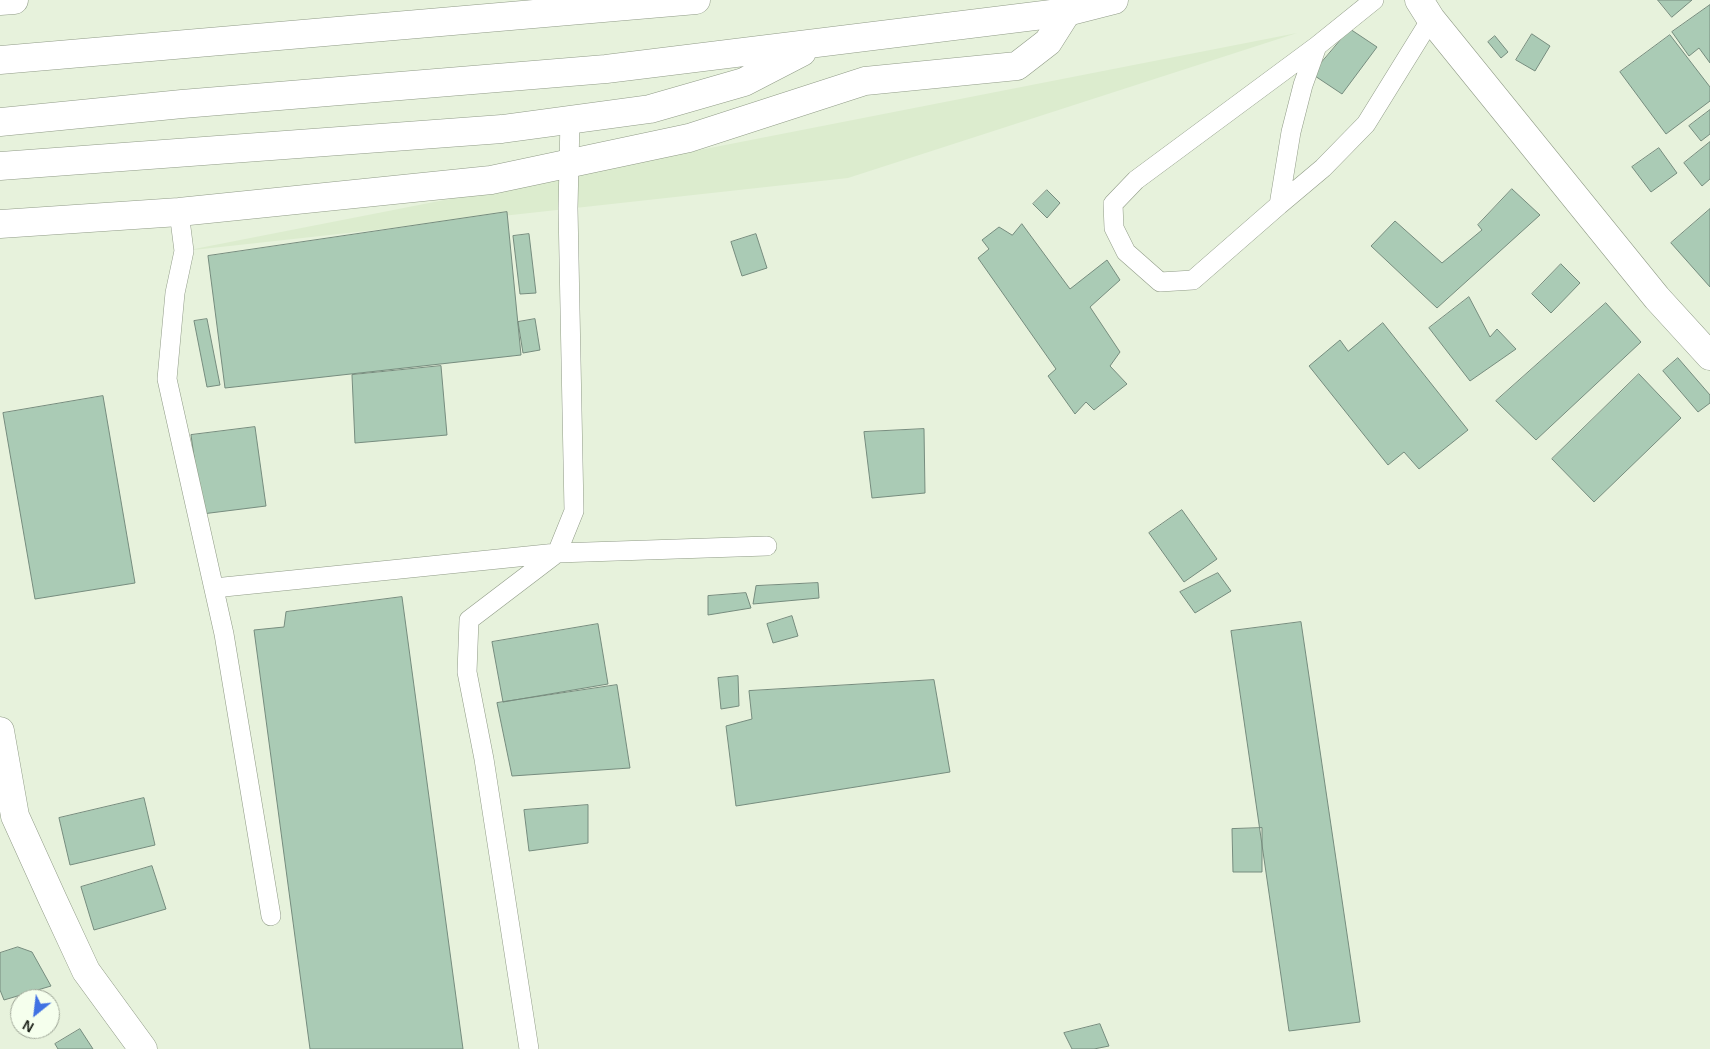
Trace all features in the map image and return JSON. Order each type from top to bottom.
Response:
[{"type":"street","points":[[0,1],[14,0]]},
{"type":"street","points":[[0,60],[283,34],[696,0]]},
{"type":"street","points":[[0,122],[606,69],[1067,12],[1114,0]]},
{"type":"street","points":[[1425,9],[1657,298],[1710,356]]},
{"type":"street","points":[[0,224],[179,212],[491,180],[689,138],[865,81],[1017,66],[1048,42],[1067,12]]},
{"type":"street","points":[[0,166],[502,129],[650,109],[744,82],[821,43]]},
{"type":"street","points":[[0,731],[15,816],[86,971],[143,1049]]},
{"type":"lane","points":[[1374,0],[1317,46],[1136,180],[1113,204],[1114,228],[1126,252],[1160,282],[1193,280],[1323,168],[1366,124],[1425,9]]},
{"type":"lane","points":[[1279,205],[1291,132],[1303,85],[1317,46]]},
{"type":"lane","points":[[529,1049],[484,759],[467,672],[469,620],[557,553],[574,511],[568,208],[570,120]]},
{"type":"lane","points":[[179,212],[184,251],[175,293],[167,379],[224,634],[271,916]]},
{"type":"lane","points":[[214,588],[557,553],[766,546]]},
{"type":"shaded area","points":[[1297,33],[848,178],[184,251]]},
{"type":"building","points":[[1658,0],[1692,0],[1672,17]]},
{"type":"building","points":[[1710,5],[1710,63],[1699,48],[1689,56],[1672,32]]},
{"type":"building","points":[[1350,29],[1377,47],[1342,94],[1312,74]]},
{"type":"building","points":[[1532,34],[1550,46],[1535,71],[1516,60]]},
{"type":"building","points":[[1670,35],[1710,87],[1710,101],[1666,134],[1620,72]]},
{"type":"building","points":[[1495,36],[1508,52],[1501,58],[1488,42]]},
{"type":"building","points":[[1710,110],[1710,134],[1701,141],[1689,126]]},
{"type":"building","points":[[1710,142],[1710,179],[1702,186],[1684,163]]},
{"type":"building","points":[[1659,148],[1677,173],[1651,192],[1632,167]]},
{"type":"building","points":[[1512,189],[1540,215],[1437,308],[1371,246],[1395,221],[1442,263],[1482,230],[1478,225]]},
{"type":"building","points":[[1047,190],[1060,203],[1047,218],[1033,204]]},
{"type":"building","points":[[1710,209],[1710,287],[1671,243]]},
{"type":"building","points":[[507,212],[521,355],[225,388],[208,256]]},
{"type":"building","points":[[1022,224],[1070,289],[1107,260],[1120,280],[1090,307],[1120,352],[1110,366],[1127,384],[1094,410],[1086,402],[1075,414],[1048,376],[1056,369],[978,258],[989,249],[982,240],[999,227],[1012,235]]},
{"type":"building","points":[[529,234],[536,293],[520,294],[513,236]]},
{"type":"building","points":[[756,234],[767,268],[742,276],[731,242]]},
{"type":"building","points":[[1561,264],[1580,283],[1551,313],[1532,294]]},
{"type":"building","points":[[1469,297],[1490,337],[1497,329],[1516,349],[1470,381],[1429,328]]},
{"type":"building","points":[[1606,303],[1641,342],[1536,440],[1496,401]]},
{"type":"building","points":[[207,319],[220,385],[207,387],[194,321]]},
{"type":"building","points":[[535,319],[540,350],[523,353],[518,322]]},
{"type":"building","points":[[1383,323],[1468,430],[1419,469],[1404,452],[1388,465],[1309,366],[1340,340],[1348,351]]},
{"type":"building","points":[[1678,358],[1710,395],[1710,403],[1698,412],[1663,371]]},
{"type":"building","points":[[441,366],[447,435],[355,443],[352,375]]},
{"type":"building","points":[[1639,374],[1681,418],[1594,502],[1552,459]]},
{"type":"building","points":[[103,396],[135,583],[35,599],[3,413]]},
{"type":"building","points":[[255,427],[266,506],[202,514],[191,435]]},
{"type":"building","points":[[924,429],[925,493],[872,498],[864,432]]},
{"type":"building","points":[[1182,510],[1217,559],[1184,582],[1149,533]]},
{"type":"building","points":[[1218,573],[1231,591],[1195,613],[1180,592]]},
{"type":"building","points":[[818,583],[819,598],[753,604],[756,586]]},
{"type":"building","points":[[746,593],[751,608],[708,615],[708,596]]},
{"type":"building","points":[[402,597],[463,1049],[310,1049],[254,630],[284,627],[286,612]]},
{"type":"building","points":[[792,616],[798,636],[773,643],[767,624]]},
{"type":"building","points":[[1301,622],[1360,1022],[1289,1031],[1231,631]]},
{"type":"building","points":[[598,624],[608,684],[503,702],[492,642]]},
{"type":"building","points":[[738,676],[739,706],[721,709],[718,678]]},
{"type":"building","points":[[934,680],[950,772],[736,806],[726,726],[752,719],[749,691]]},
{"type":"building","points":[[617,685],[630,768],[512,776],[497,703]]},
{"type":"building","points":[[144,798],[155,845],[70,865],[59,818]]},
{"type":"building","points":[[588,805],[588,843],[529,851],[524,810]]},
{"type":"building","points":[[1262,828],[1262,872],[1233,872],[1232,829]]},
{"type":"building","points":[[152,866],[166,909],[94,930],[81,887]]},
{"type":"building","points":[[18,947],[32,952],[51,986],[41,989],[10,989],[10,998],[4,1000],[0,990],[0,953]]},
{"type":"building","points":[[1100,1024],[1109,1046],[1094,1049],[1072,1049],[1064,1033]]},
{"type":"building","points":[[80,1029],[93,1049],[58,1049],[55,1044]]}]
